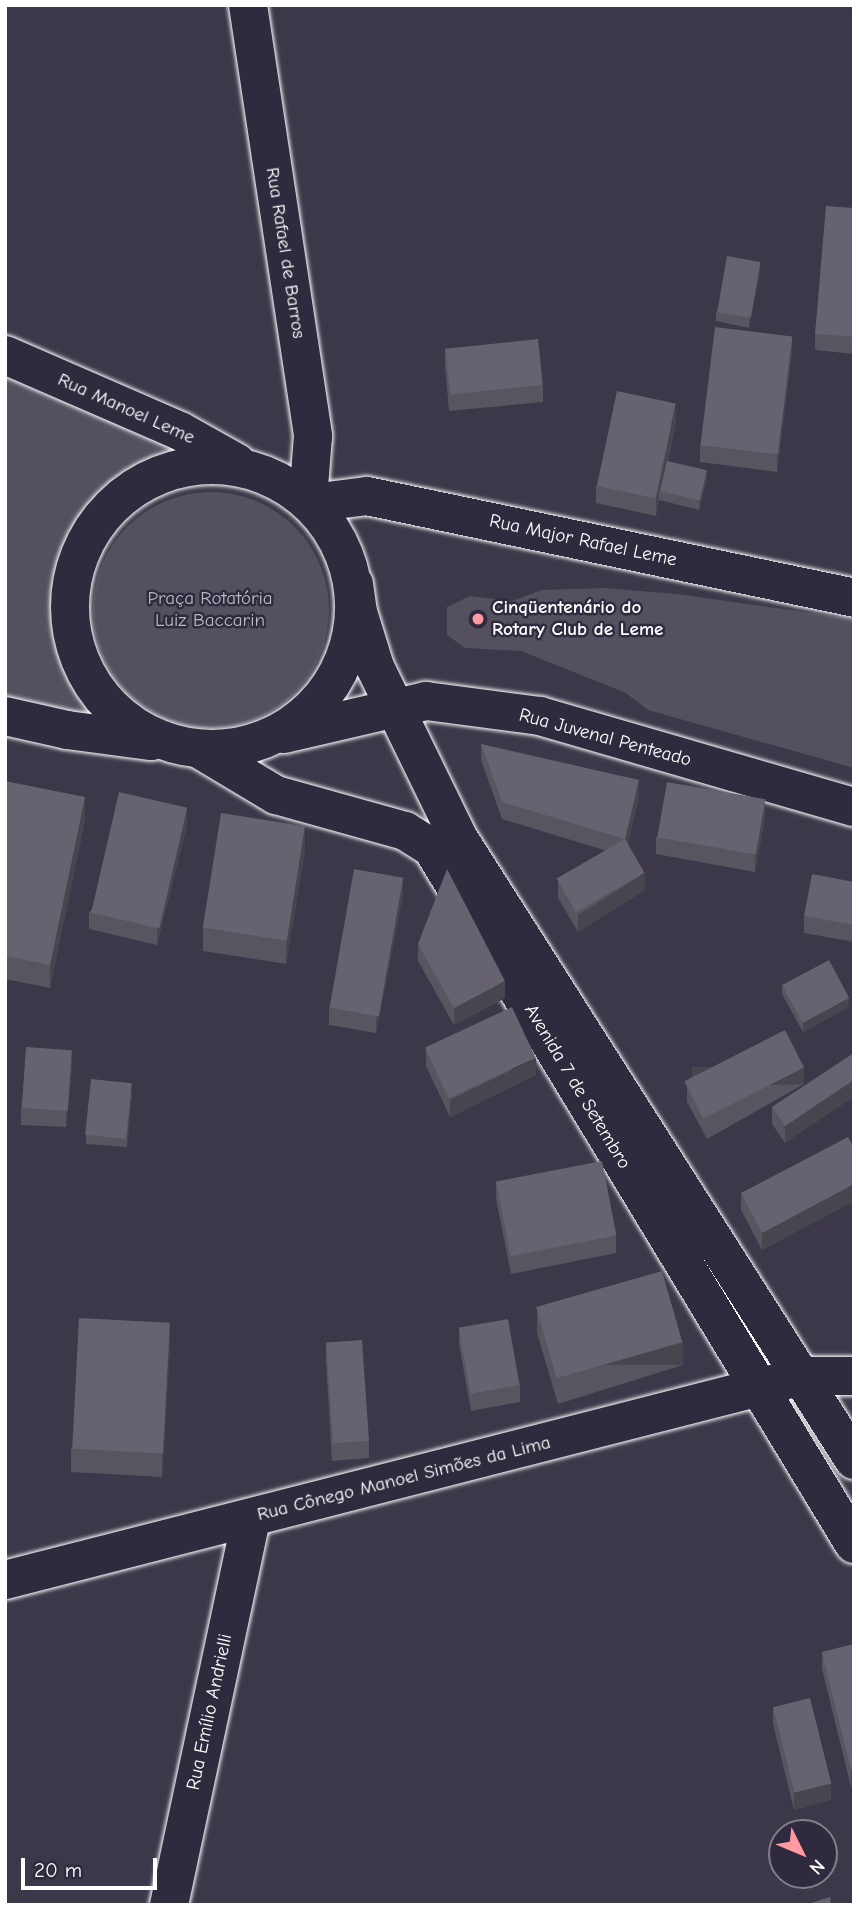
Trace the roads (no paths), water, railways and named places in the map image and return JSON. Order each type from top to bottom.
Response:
[{"type":"street","name":"Rua Rafael de Barros","points":[[248,5],[313,436],[310,502]]},
{"type":"street","name":"Rua Manoel Leme","points":[[5,355],[180,431],[245,468]]},
{"type":"street","points":[[5,716],[67,730],[184,747],[236,748],[272,737],[310,711],[338,674],[353,630],[354,584],[339,540],[310,502],[279,480],[245,468],[218,464],[191,466],[164,472],[139,484],[117,501],[98,522],[74,570],[69,617],[78,657],[86,676],[112,710],[129,724],[184,747]]},
{"type":"street","name":"Rua Major Rafael Leme","points":[[310,502],[367,496],[854,598]]},
{"type":"street","name":"Avenida 7 de Setembro","points":[[354,584],[367,647],[393,708],[459,839],[854,1460]]},
{"type":"street","name":"Rua Juvenal Penteado","points":[[272,737],[426,701],[540,716],[854,807]]},
{"type":"street","name":"Avenida 7 de Setembro","points":[[184,747],[276,794],[405,831],[432,848],[854,1544]]},
{"type":"street","name":"Rua Cônego Manoel Simões da Lima","points":[[5,1580],[803,1376],[854,1376]]},
{"type":"street","name":"Rua Emílio Andrielli","points":[[169,1905],[251,1519]]},
{"type":"place","name":"Cinqüentenário do Rotary Club de Leme","points":[[478,619]]},
{"type":"park label","name":"Praça Rotatória Luiz Baccarin","points":[[210,610]]}]
